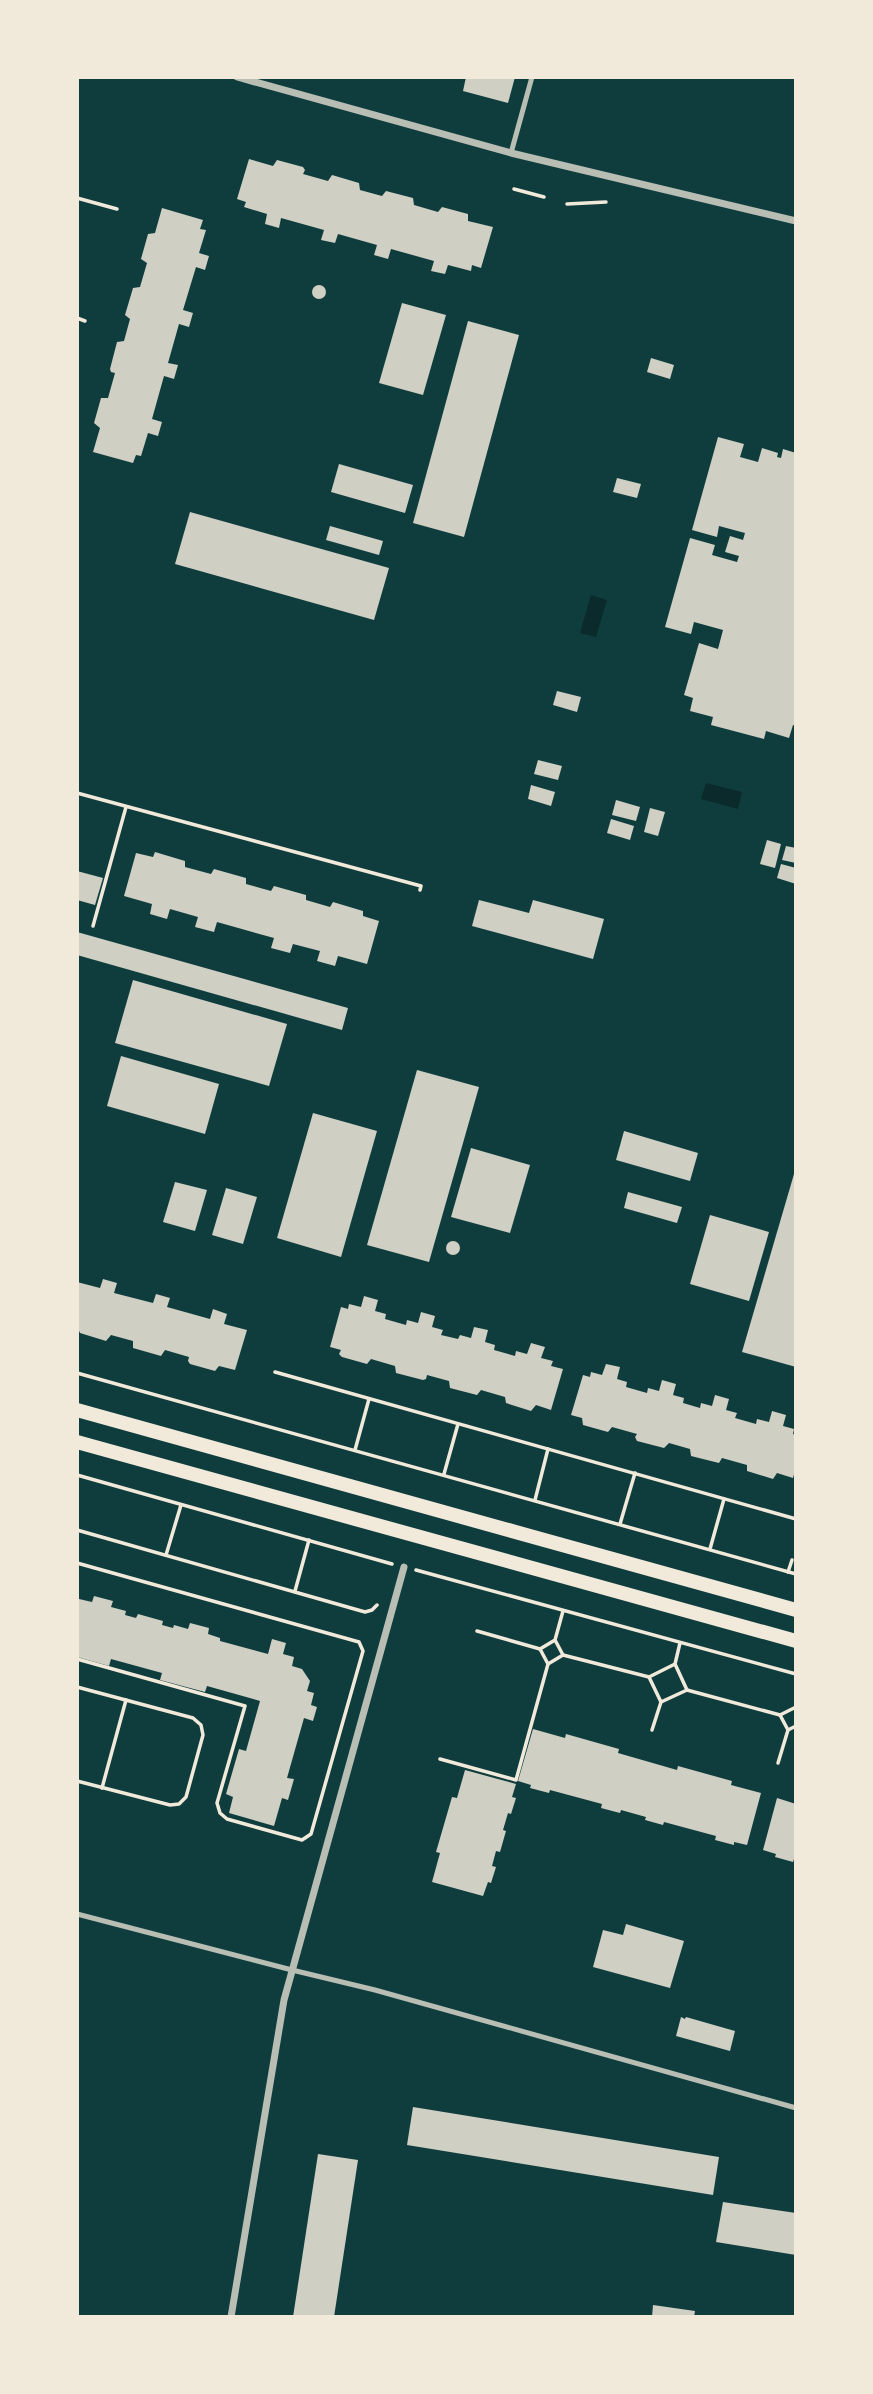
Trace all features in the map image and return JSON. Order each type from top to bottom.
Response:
[{"type":"main road","points":[[77,1410],[796,1610]]},
{"type":"main road","points":[[77,1442],[796,1641]]},
{"type":"street","points":[[237,77],[512,153],[796,221]]},
{"type":"street","points":[[231,2317],[284,2000],[404,1567]]},
{"type":"lane","points":[[512,153],[532,77]]},
{"type":"lane","points":[[77,1914],[375,1990],[796,2108]]},
{"type":"path","points":[[514,189],[544,197]]},
{"type":"path","points":[[77,198],[117,209]]},
{"type":"path","points":[[567,204],[606,202]]},
{"type":"path","points":[[77,318],[85,321]]},
{"type":"path","points":[[77,793],[421,886],[420,890]]},
{"type":"path","points":[[93,926],[126,806]]},
{"type":"path","points":[[275,1372],[796,1519]]},
{"type":"path","points":[[77,1373],[796,1574]]},
{"type":"path","points":[[355,1450],[369,1399]]},
{"type":"path","points":[[444,1474],[458,1424]]},
{"type":"path","points":[[535,1500],[548,1449]]},
{"type":"path","points":[[620,1524],[635,1474]]},
{"type":"path","points":[[77,1475],[796,1674]]},
{"type":"path","points":[[710,1549],[724,1499]]},
{"type":"path","points":[[166,1555],[181,1504]]},
{"type":"path","points":[[77,1530],[365,1612],[372,1611],[380,1595]]},
{"type":"path","points":[[295,1591],[309,1540]]},
{"type":"path","points":[[788,1572],[792,1560]]},
{"type":"path","points":[[77,1563],[359,1642],[363,1651],[312,1834],[302,1840],[227,1819],[220,1813],[217,1803],[245,1706],[77,1659]]},
{"type":"path","points":[[386,1574],[389,1563]]},
{"type":"path","points":[[563,1611],[555,1640],[563,1655]]},
{"type":"path","points":[[440,1759],[516,1780],[548,1664],[540,1649],[477,1630]]},
{"type":"path","points":[[540,1649],[555,1640]]},
{"type":"path","points":[[680,1643],[675,1664],[687,1690]]},
{"type":"path","points":[[548,1664],[563,1655],[649,1677],[675,1664]]},
{"type":"path","points":[[649,1677],[661,1702],[652,1730]]},
{"type":"path","points":[[77,1687],[193,1718],[201,1725],[203,1735],[186,1797],[180,1804],[170,1805],[77,1781]]},
{"type":"path","points":[[661,1702],[687,1690],[780,1715],[796,1707]]},
{"type":"path","points":[[102,1788],[126,1700]]},
{"type":"path","points":[[778,1763],[788,1730],[780,1715]]},
{"type":"path","points":[[788,1730],[796,1726]]},
{"type":"water","points":[[591,595],[607,600],[596,637],[580,633]]},
{"type":"water","points":[[706,783],[742,792],[738,809],[701,799]]},
{"type":"building","points":[[466,77],[515,77],[508,103],[463,91]]},
{"type":"building","points":[[249,159],[273,166],[277,160],[303,167],[303,174],[328,181],[332,175],[359,183],[360,190],[382,196],[386,191],[413,198],[414,205],[438,212],[442,207],[468,214],[468,221],[493,227],[481,268],[472,265],[471,271],[448,265],[445,274],[431,271],[434,261],[391,249],[388,259],[374,255],[377,245],[338,234],[335,243],[321,240],[324,230],[281,218],[279,228],[265,224],[267,214],[244,207],[246,202],[237,199]]},
{"type":"building","points":[[162,208],[203,220],[200,229],[206,230],[199,253],[209,256],[205,270],[196,267],[183,310],[193,313],[189,327],[179,324],[168,363],[178,365],[174,379],[164,376],[152,419],[162,422],[158,436],[148,433],[141,456],[136,455],[133,463],[93,452],[100,428],[94,423],[101,398],[108,398],[115,373],[110,369],[117,342],[124,341],[130,319],[125,315],[133,288],[140,287],[147,263],[141,259],[148,234],[155,233]]},
{"type":"building","points":[[316,285],[322,285],[326,292],[322,299],[316,299],[312,295],[312,289]]},
{"type":"building","points":[[402,303],[446,315],[423,395],[379,383]]},
{"type":"building","points":[[468,321],[519,335],[464,537],[413,523]]},
{"type":"building","points":[[651,358],[674,365],[670,379],[647,372]]},
{"type":"building","points":[[718,437],[744,444],[740,457],[758,462],[762,448],[778,453],[777,457],[781,458],[783,449],[796,453],[796,726],[793,725],[789,738],[766,731],[764,739],[711,725],[713,717],[690,711],[693,698],[684,695],[699,643],[718,649],[723,630],[694,622],[691,634],[665,627],[690,538],[715,545],[712,555],[737,562],[739,556],[725,552],[730,536],[743,540],[745,533],[719,526],[717,537],[692,530]]},
{"type":"building","points":[[339,464],[413,485],[405,513],[331,492]]},
{"type":"building","points":[[617,478],[641,484],[637,498],[613,492]]},
{"type":"building","points":[[190,512],[389,568],[374,620],[175,564]]},
{"type":"building","points":[[330,526],[383,541],[379,555],[326,540]]},
{"type":"building","points":[[557,691],[581,697],[577,712],[553,705]]},
{"type":"building","points":[[538,760],[562,766],[558,780],[534,774]]},
{"type":"building","points":[[531,785],[555,792],[551,806],[528,799]]},
{"type":"building","points":[[616,800],[640,807],[636,821],[612,815]]},
{"type":"building","points":[[650,808],[665,812],[658,836],[644,832]]},
{"type":"building","points":[[611,819],[634,826],[630,840],[607,833]]},
{"type":"building","points":[[767,840],[781,844],[775,868],[760,864]]},
{"type":"building","points":[[786,846],[796,848],[796,863],[782,860]]},
{"type":"building","points":[[155,852],[185,861],[185,867],[211,874],[214,869],[246,878],[246,884],[271,891],[274,886],[306,895],[306,900],[330,907],[333,902],[363,911],[363,916],[379,921],[367,964],[338,956],[335,966],[317,961],[320,951],[293,944],[290,953],[271,948],[274,938],[217,922],[214,932],[195,927],[198,917],[170,909],[167,919],[150,914],[152,904],[124,896],[136,853],[153,857]]},
{"type":"building","points":[[781,864],[796,868],[796,884],[777,878]]},
{"type":"building","points":[[77,871],[103,878],[95,905],[77,900]]},
{"type":"building","points":[[479,900],[529,913],[533,900],[604,919],[593,959],[472,926]]},
{"type":"building","points":[[77,932],[348,1008],[342,1030],[77,955]]},
{"type":"building","points":[[133,980],[287,1024],[269,1086],[115,1043]]},
{"type":"building","points":[[121,1056],[219,1084],[205,1134],[107,1106]]},
{"type":"building","points":[[417,1070],[479,1087],[429,1262],[367,1245]]},
{"type":"building","points":[[313,1113],[377,1131],[341,1257],[277,1238]]},
{"type":"building","points":[[624,1131],[698,1153],[690,1181],[616,1160]]},
{"type":"building","points":[[471,1148],[530,1165],[510,1233],[451,1217]]},
{"type":"building","points":[[796,1174],[796,1367],[742,1352]]},
{"type":"building","points":[[175,1182],[207,1190],[195,1231],[163,1222]]},
{"type":"building","points":[[226,1188],[257,1197],[243,1244],[212,1235]]},
{"type":"building","points":[[628,1192],[682,1207],[677,1223],[624,1208]]},
{"type":"building","points":[[710,1215],[769,1232],[749,1301],[690,1284]]},
{"type":"building","points":[[453,1241],[458,1243],[458,1253],[453,1255],[448,1253],[446,1248],[448,1243]]},
{"type":"building","points":[[103,1279],[117,1283],[114,1293],[153,1303],[156,1294],[170,1298],[167,1307],[210,1319],[213,1309],[227,1314],[224,1324],[247,1330],[235,1370],[219,1366],[215,1371],[190,1364],[189,1357],[165,1350],[161,1356],[133,1348],[133,1341],[111,1335],[106,1341],[80,1333],[77,1326],[77,1282],[100,1288]]},
{"type":"building","points":[[364,1296],[378,1300],[375,1311],[386,1314],[385,1319],[406,1325],[407,1320],[418,1323],[421,1312],[435,1316],[432,1327],[443,1330],[441,1335],[458,1339],[460,1335],[471,1338],[474,1327],[488,1330],[485,1342],[495,1345],[494,1350],[515,1356],[516,1351],[527,1354],[531,1343],[545,1347],[541,1358],[553,1361],[551,1366],[563,1369],[551,1410],[536,1405],[531,1411],[506,1403],[505,1397],[481,1390],[477,1395],[450,1388],[449,1381],[427,1375],[423,1380],[396,1373],[395,1366],[371,1359],[367,1364],[342,1357],[339,1354],[341,1350],[330,1347],[341,1307],[348,1309],[349,1304],[361,1307]]},
{"type":"building","points":[[606,1364],[620,1367],[617,1379],[627,1382],[626,1387],[647,1393],[648,1388],[659,1391],[662,1380],[676,1384],[673,1395],[684,1398],[683,1403],[700,1408],[701,1403],[712,1406],[715,1395],[729,1399],[726,1410],[737,1413],[735,1418],[756,1424],[757,1419],[769,1422],[772,1411],[786,1415],[783,1426],[794,1429],[793,1434],[796,1435],[796,1467],[793,1478],[777,1473],[773,1479],[747,1471],[747,1465],[722,1458],[719,1463],[691,1456],[690,1449],[669,1443],[664,1448],[637,1441],[637,1434],[612,1427],[608,1432],[583,1425],[582,1418],[571,1415],[583,1375],[590,1377],[591,1372],[602,1375]]},
{"type":"building","points":[[94,1596],[113,1601],[111,1607],[126,1611],[125,1615],[136,1618],[138,1614],[163,1621],[162,1625],[173,1628],[174,1625],[188,1629],[190,1623],[209,1628],[208,1634],[220,1638],[220,1641],[268,1654],[272,1639],[286,1643],[283,1654],[294,1657],[292,1666],[302,1669],[310,1681],[307,1691],[314,1693],[311,1705],[317,1707],[313,1721],[304,1718],[287,1778],[294,1779],[288,1800],[282,1798],[274,1826],[229,1813],[233,1797],[226,1794],[239,1749],[246,1751],[260,1701],[207,1686],[205,1692],[160,1680],[162,1673],[111,1659],[109,1666],[77,1657],[77,1601],[79,1599],[92,1602]]},
{"type":"building","points":[[533,1729],[565,1738],[566,1734],[619,1749],[618,1753],[677,1770],[678,1766],[732,1781],[731,1785],[761,1793],[747,1845],[734,1842],[734,1845],[715,1840],[716,1836],[664,1822],[663,1825],[621,1810],[620,1813],[601,1808],[602,1804],[550,1790],[549,1793],[530,1788],[531,1785],[518,1781]]},
{"type":"building","points":[[465,1770],[516,1784],[512,1797],[516,1798],[511,1814],[508,1813],[500,1852],[496,1851],[492,1866],[496,1867],[483,1896],[432,1882],[440,1853],[436,1852],[452,1797],[457,1798]]},
{"type":"building","points":[[777,1798],[796,1804],[796,1859],[793,1862],[763,1850]]},
{"type":"building","points":[[626,1924],[684,1941],[670,1988],[593,1967],[603,1930],[623,1935]]},
{"type":"building","points":[[681,2017],[735,2031],[730,2051],[676,2036]]},
{"type":"building","points":[[413,2107],[719,2157],[713,2195],[407,2145]]},
{"type":"building","points":[[318,2154],[358,2160],[334,2317],[293,2317]]},
{"type":"building","points":[[723,2202],[796,2213],[796,2255],[716,2242]]},
{"type":"building","points":[[653,2305],[695,2311],[694,2317],[652,2317]]}]
